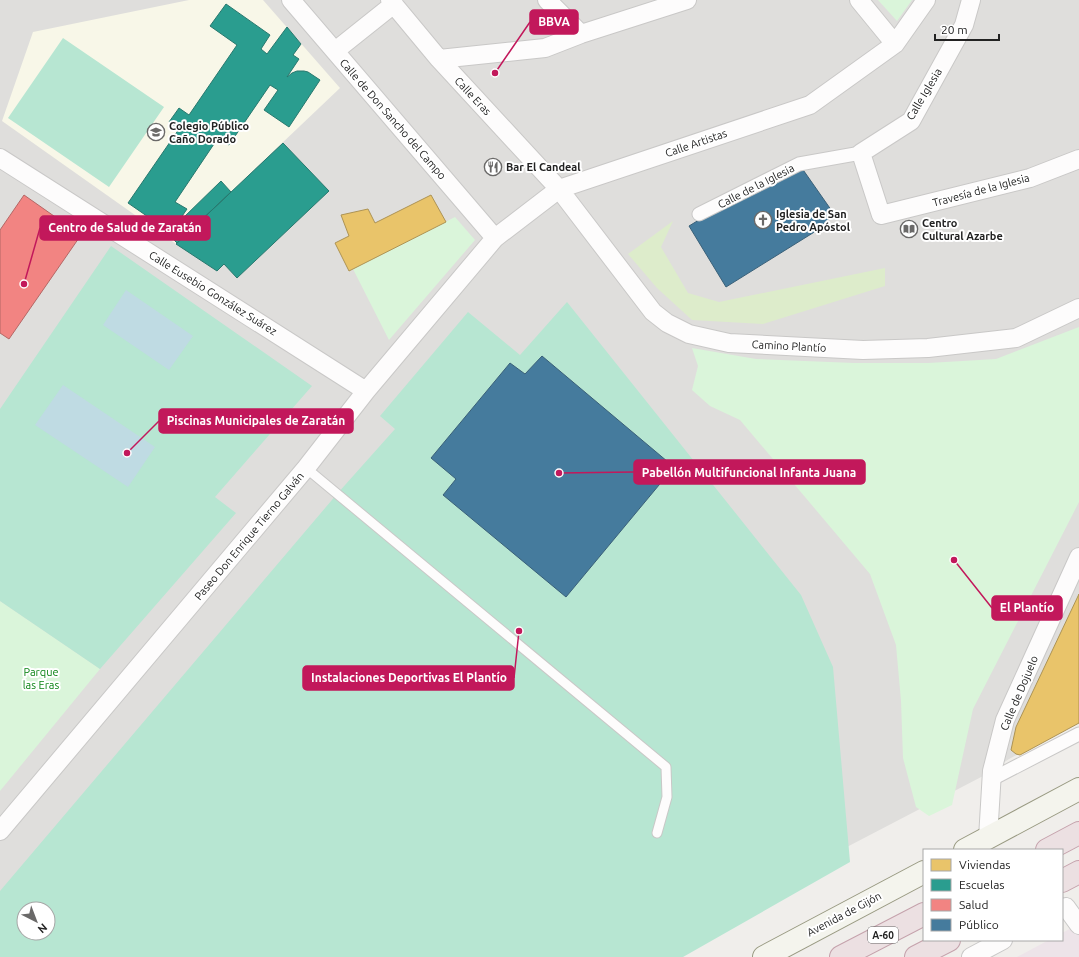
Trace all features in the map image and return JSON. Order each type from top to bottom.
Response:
[{"type":"highway","points":[[1049,849],[1079,833]]},
{"type":"highway","points":[[1063,880],[1079,872]]},
{"type":"highway","name":"A-60","points":[[841,957],[923,915]]},
{"type":"highway","points":[[916,957],[947,941]]},
{"type":"main road","points":[[967,849],[1079,789]]},
{"type":"main road","name":"Avenida de Gijón","points":[[764,957],[923,873]]},
{"type":"street","name":"Calle de Don Sancho del Campo","points":[[291,0],[495,238]]},
{"type":"street","points":[[547,0],[581,34]]},
{"type":"street","points":[[440,59],[545,48],[648,5],[687,0]]},
{"type":"street","points":[[859,0],[895,44]]},
{"type":"street","name":"Calle Artistas","points":[[495,238],[559,189],[810,105],[895,44],[926,0]]},
{"type":"street","name":"Calle Iglesia","points":[[861,153],[911,121],[964,25],[971,0]]},
{"type":"street","points":[[335,51],[392,2]]},
{"type":"street","name":"Calle Eras","points":[[392,2],[440,59],[559,189]]},
{"type":"street","name":"Calle de la Iglesia","points":[[699,214],[799,164],[861,153]]},
{"type":"street","name":"Travesía de la Iglesia","points":[[861,153],[881,215],[1030,178],[1079,159]]},
{"type":"street","name":"Calle Eusebio González Suárez","points":[[0,158],[366,391]]},
{"type":"street","name":"Camino Plantío","points":[[559,189],[653,312],[667,323],[689,334],[729,343],[863,350],[928,348],[1016,338],[1079,308]]},
{"type":"street","name":"Paseo Don Enrique Tierno Galván","points":[[0,831],[306,468],[366,391],[495,238]]},
{"type":"street","name":"Calle de Dojuelo","points":[[988,838],[992,771],[1005,720],[1079,556]]},
{"type":"street","points":[[992,779],[1079,734]]},
{"type":"street","points":[[1069,905],[1079,925]]},
{"type":"street","points":[[970,957],[1001,941]]},
{"type":"lane","points":[[306,468],[666,767],[667,797],[657,833]]},
{"type":"shaded area","points":[[0,0],[1079,0],[1079,723],[1009,759],[985,775],[636,957],[0,957]]},
{"type":"shaded area","name":"Colegio Público Caño Dorado","points":[[189,0],[263,0],[340,88],[176,244],[2,121],[33,32]]},
{"type":"shaded area","points":[[1079,924],[1079,957],[1017,957],[1047,941],[1063,941],[1063,932]]},
{"type":"green space","points":[[878,0],[912,0],[897,21]]},
{"type":"green space","points":[[63,38],[164,107],[109,187],[8,118]]},
{"type":"green space","points":[[455,217],[475,240],[389,340],[353,269]]},
{"type":"green space","points":[[673,221],[661,247],[688,293],[719,302],[885,268],[885,286],[763,324],[692,320],[657,288],[628,254]]},
{"type":"green space","points":[[111,246],[312,386],[215,497],[236,513],[100,669],[0,601],[0,409]]},
{"type":"green space","points":[[567,302],[801,595],[833,667],[850,862],[683,957],[0,957],[0,891],[337,494],[395,429],[380,416],[468,312],[520,355]]},
{"type":"green space","points":[[1079,327],[1079,502],[973,709],[952,805],[929,816],[916,807],[903,758],[901,701],[896,645],[870,574],[740,420],[710,406],[692,390],[698,366],[692,348],[756,359],[854,363],[928,363],[996,359]]},
{"type":"green space","name":"Parque las Eras","points":[[0,601],[100,669],[0,791]]},
{"type":"water","points":[[126,290],[193,336],[169,370],[103,325]]},
{"type":"water","points":[[63,385],[155,447],[128,487],[35,425]]},
{"type":"building: Viviendas","points":[[431,195],[446,222],[349,271],[335,243],[349,236],[341,215],[368,209],[375,223]]},
{"type":"building: Viviendas","points":[[1079,594],[1079,723],[1020,755],[1016,754],[1011,750],[1016,727]]},
{"type":"building: Escuelas","points":[[226,4],[270,35],[261,49],[267,54],[287,27],[301,44],[293,55],[299,59],[287,77],[297,71],[304,71],[320,80],[289,127],[264,110],[278,90],[270,85],[229,145],[218,138],[175,202],[187,209],[167,238],[150,226],[154,221],[128,203],[179,129],[169,122],[179,108],[189,115],[237,45],[210,26]]},
{"type":"building: Escuelas","points":[[283,143],[329,191],[237,278],[224,264],[217,271],[176,244]]},
{"type":"building: Escuelas","points":[[221,181],[231,192],[177,243],[170,236],[185,222],[182,219]]},
{"type":"building: Salud","points":[[24,195],[81,235],[9,339],[0,333],[0,230]]},
{"type":"building: Público","name":"Iglesia de San Pedro Apóstol","points":[[799,164],[834,214],[816,231],[726,287],[689,226],[750,189]]},
{"type":"building: Público","points":[[542,356],[674,467],[566,597],[443,495],[456,479],[431,458],[510,363],[525,374]]},
{"type":"place","name":"BBVA","points":[[495,73]]},
{"type":"place","name":"Colegio Público Caño Dorado","points":[[156,132]]},
{"type":"place","name":"Bar El Candeal","points":[[493,167]]},
{"type":"place","name":"Iglesia de San Pedro Apóstol","points":[[763,220]]},
{"type":"place","name":"Centro Cultural Azarbe","points":[[909,229]]},
{"type":"place","name":"Centro de Salud de Zaratán","points":[[24,284]]},
{"type":"place","name":"Piscinas Municipales de Zaratán","points":[[127,453]]},
{"type":"place","name":"Pabellón Multifuncional Infanta Juana","points":[[559,473]]},
{"type":"place","name":"El Plantío","points":[[954,560]]},
{"type":"place","name":"Instalaciones Deportivas El Plantío","points":[[519,631]]}]
